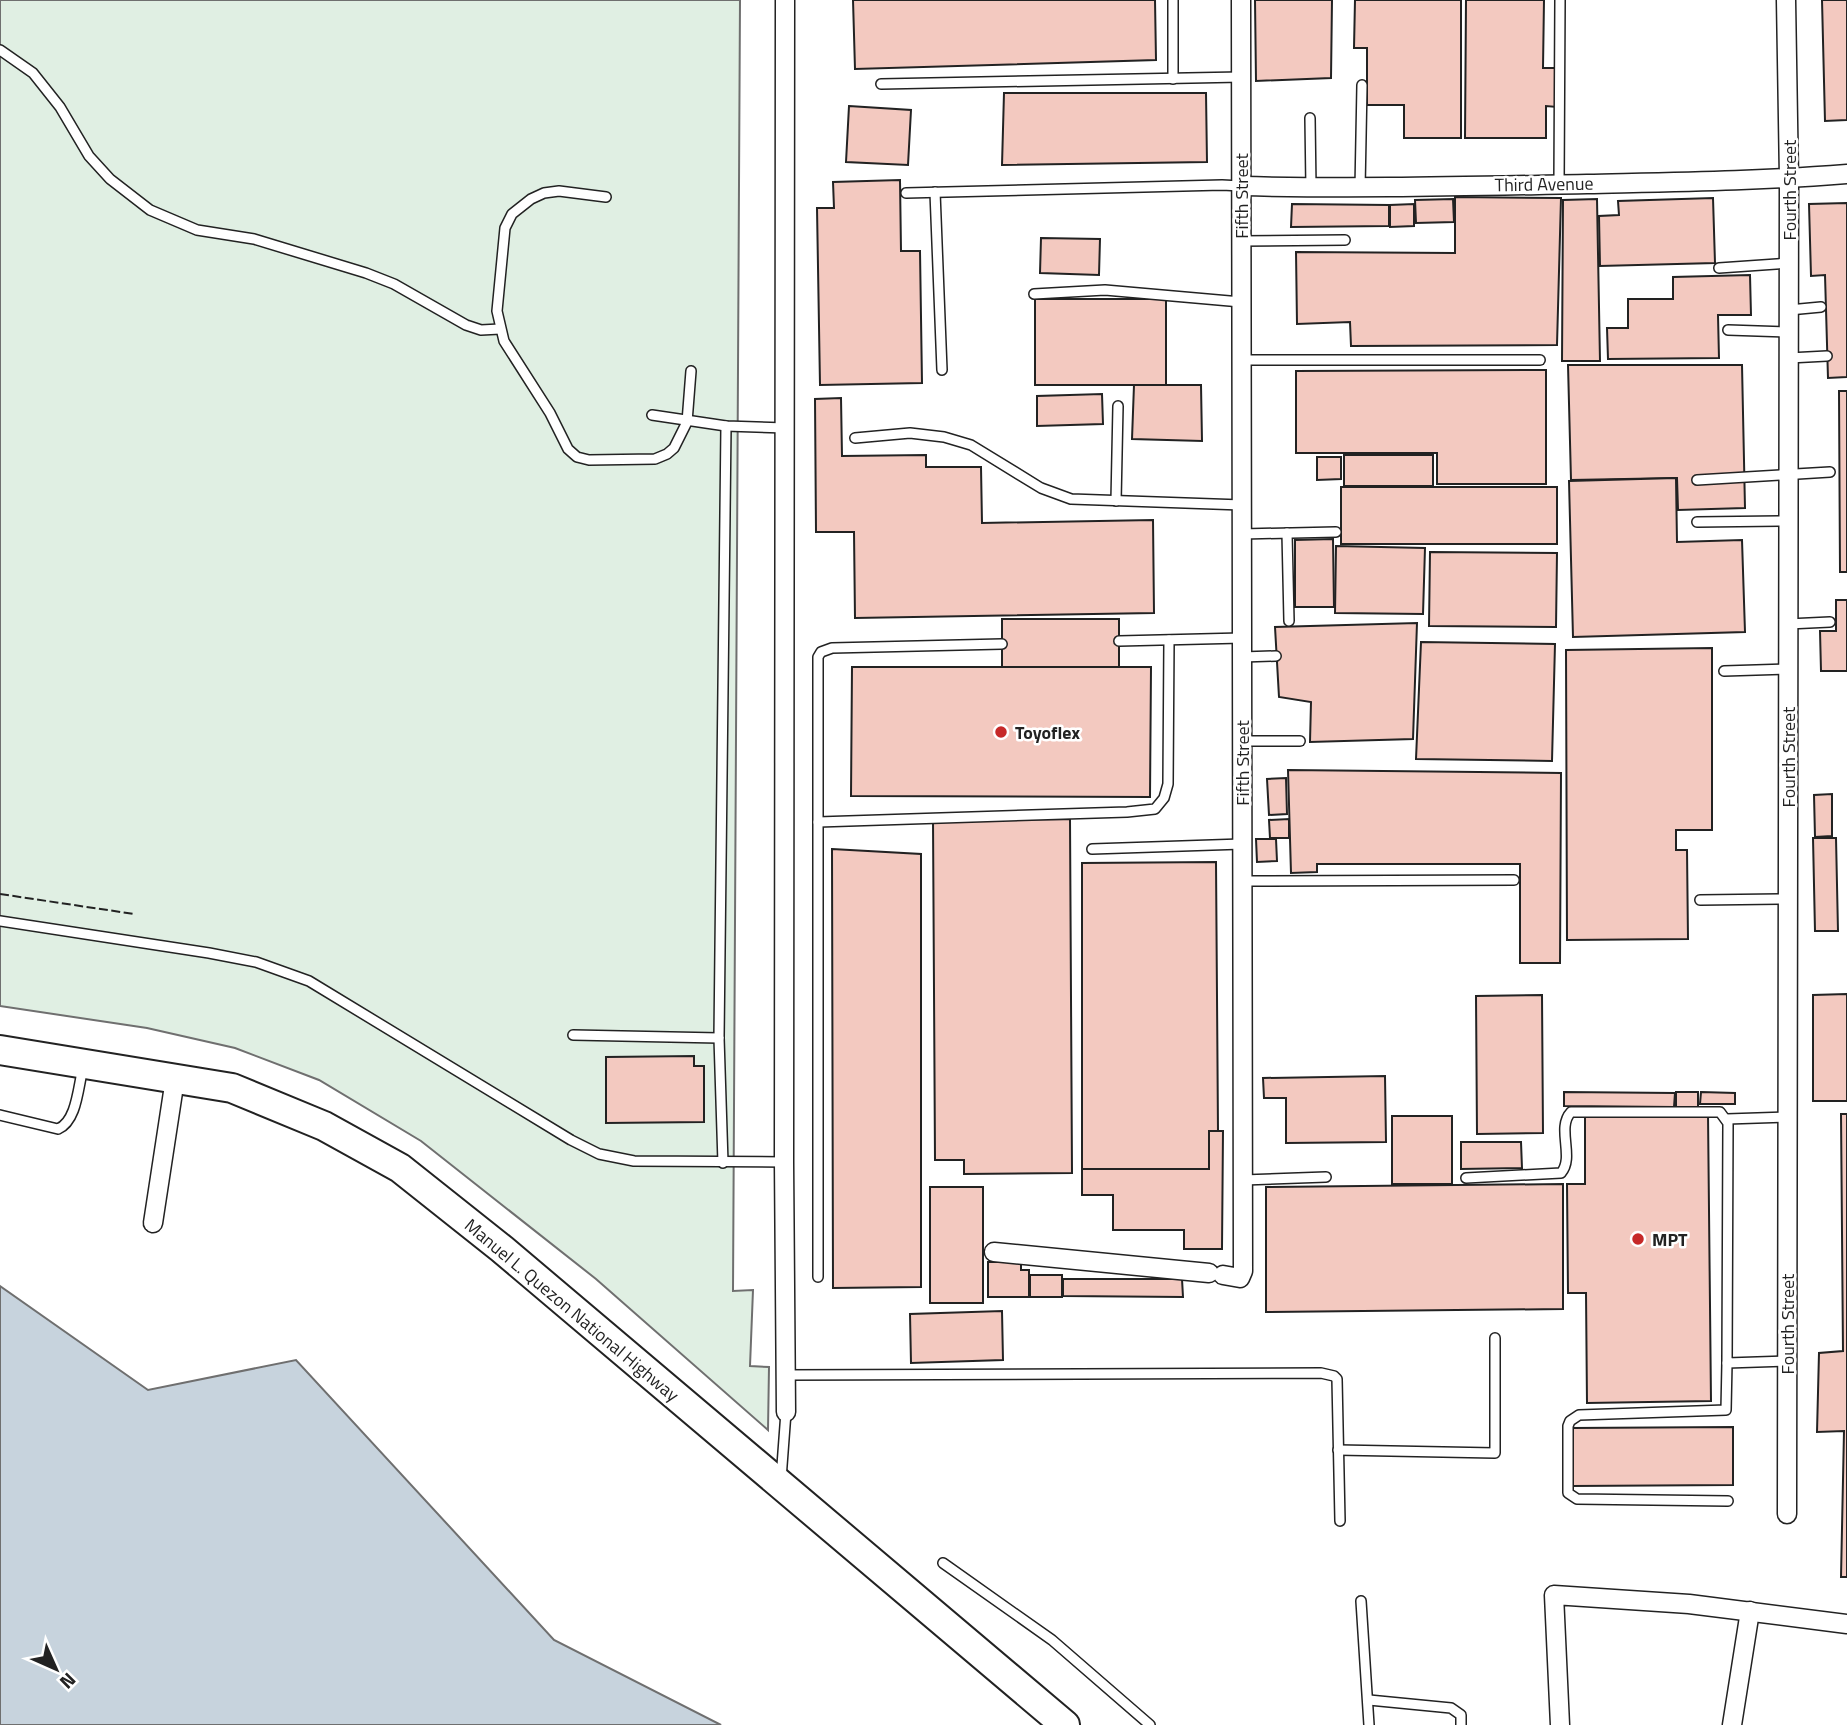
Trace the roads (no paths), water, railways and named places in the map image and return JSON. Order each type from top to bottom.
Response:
[{"type":"main road","name":"Manuel L. Quezon National Highway","points":[[0,1050],[232,1088],[324,1126],[400,1168],[502,1249],[1066,1725]]},
{"type":"street","points":[[785,0],[786,1412]]},
{"type":"street","name":"Fifth Street","points":[[994,1252],[1240,1278],[1243,1274],[1241,0]]},
{"type":"street","name":"Fourth Street","points":[[1786,0],[1789,179],[1787,1514]]},
{"type":"street","name":"Third Avenue","points":[[1241,186],[1360,188],[1789,179],[1847,174]]},
{"type":"street","points":[[153,1223],[175,1079]]},
{"type":"street","points":[[1560,1725],[1554,1595],[1689,1604],[1847,1624]]},
{"type":"street","points":[[1732,1725],[1750,1611]]},
{"type":"lane","points":[[1173,0],[1173,79]]},
{"type":"lane","points":[[1559,184],[1560,0]]},
{"type":"lane","points":[[0,50],[33,73],[60,107],[89,156],[110,179],[150,210],[197,230],[254,239],[366,273],[394,284],[466,325],[481,330],[500,329]]},
{"type":"lane","points":[[881,83],[1241,77]]},
{"type":"lane","points":[[1360,188],[1362,85]]},
{"type":"lane","points":[[1310,118],[1311,188]]},
{"type":"lane","points":[[906,192],[1241,186]]},
{"type":"lane","points":[[606,197],[559,191],[544,193],[531,198],[512,214],[505,228],[497,311],[500,329],[568,449],[577,457],[589,460],[655,459],[674,448],[687,422],[691,371]]},
{"type":"lane","points":[[935,192],[942,370]]},
{"type":"lane","points":[[1241,241],[1345,240]]},
{"type":"lane","points":[[1719,268],[1789,263]]},
{"type":"lane","points":[[1034,294],[1105,290],[1241,302]]},
{"type":"lane","points":[[1789,310],[1821,307]]},
{"type":"lane","points":[[1728,330],[1789,332]]},
{"type":"lane","points":[[1789,358],[1827,356]]},
{"type":"lane","points":[[1241,360],[1540,360]]},
{"type":"lane","points":[[1116,501],[1118,405]]},
{"type":"lane","points":[[652,415],[726,426],[786,428]]},
{"type":"lane","points":[[723,1163],[719,1038],[726,426]]},
{"type":"lane","points":[[855,438],[910,433],[944,437],[971,445],[1041,488],[1071,499],[1242,505]]},
{"type":"lane","points":[[1697,480],[1830,472]]},
{"type":"lane","points":[[1697,523],[1788,521]]},
{"type":"lane","points":[[1242,534],[1336,532]]},
{"type":"lane","points":[[1287,533],[1289,621]]},
{"type":"lane","points":[[1788,624],[1830,622]]},
{"type":"lane","points":[[1119,641],[1242,638]]},
{"type":"lane","points":[[818,822],[1155,809],[1164,798],[1168,784],[1169,640]]},
{"type":"lane","points":[[818,1277],[817,662],[821,652],[832,648],[1002,644]]},
{"type":"lane","points":[[1242,657],[1276,656]]},
{"type":"lane","points":[[1724,671],[1788,669]]},
{"type":"lane","points":[[1242,740],[1300,741]]},
{"type":"lane","points":[[1092,849],[1242,844]]},
{"type":"lane","points":[[1242,881],[1514,880]]},
{"type":"lane","points":[[1700,900],[1788,899]]},
{"type":"lane","points":[[0,921],[132,940],[256,962],[309,981],[571,1140],[599,1154],[634,1161],[784,1162]]},
{"type":"lane","points":[[573,1035],[719,1038]]},
{"type":"lane","points":[[0,1115],[58,1129],[65,1126],[71,1119],[84,1063]]},
{"type":"lane","points":[[1466,1178],[1561,1173],[1566,1167],[1566,1120],[1572,1112],[1720,1112],[1727,1119],[1726,1410],[1578,1415],[1568,1426],[1568,1493],[1577,1499],[1728,1501]]},
{"type":"lane","points":[[1727,1119],[1787,1117]]},
{"type":"lane","points":[[1243,1180],[1326,1177]]},
{"type":"lane","points":[[1338,1450],[1495,1452],[1495,1338]]},
{"type":"lane","points":[[1727,1363],[1787,1361]]},
{"type":"lane","points":[[786,1375],[1321,1373],[1334,1376],[1337,1379],[1340,1521]]},
{"type":"lane","points":[[781,1485],[786,1412]]},
{"type":"lane","points":[[943,1563],[1052,1640],[1150,1725]]},
{"type":"lane","points":[[1361,1601],[1369,1725]]},
{"type":"lane","points":[[1369,1700],[1451,1708],[1461,1715],[1461,1725]]},
{"type":"place","name":"Toyoflex","points":[[1001,732]]},
{"type":"place","name":"MPT","points":[[1638,1239]]}]
